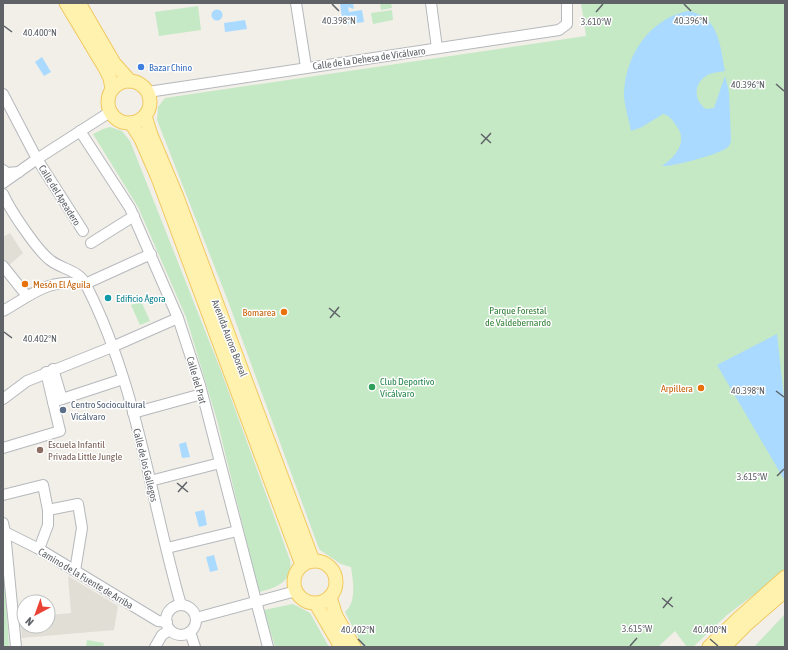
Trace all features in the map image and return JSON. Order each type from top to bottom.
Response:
[{"type":"main road","points":[[66,3],[105,68],[110,78],[112,89]]},
{"type":"main road","points":[[78,3],[114,63],[130,81]]},
{"type":"main road","points":[[130,81],[140,84],[148,92],[150,107],[145,116],[136,122],[130,123],[117,120],[110,112],[108,98],[112,89],[120,83],[130,81]]},
{"type":"main road","name":"Avenida Aurora Boreal","points":[[145,116],[151,135],[178,197],[272,447],[308,563]]},
{"type":"main road","name":"Avenida Aurora Boreal","points":[[130,123],[141,139],[158,178],[308,563]]},
{"type":"main road","points":[[321,562],[333,571],[336,585],[330,597],[316,604],[304,601],[296,591],[294,577],[308,563],[321,562]]},
{"type":"main road","points":[[709,647],[785,577]]},
{"type":"main road","points":[[724,647],[785,591]]},
{"type":"main road","points":[[330,597],[336,616],[354,647]]},
{"type":"main road","points":[[316,604],[341,647]]},
{"type":"street","points":[[296,3],[306,67]]},
{"type":"street","points":[[431,3],[437,48]]},
{"type":"street","name":"Calle de la Dehesa de Vicálvaro","points":[[148,92],[559,30],[567,24],[567,3]]},
{"type":"street","name":"Calle del Apeadero","points":[[3,94],[37,159],[83,231]]},
{"type":"street","points":[[3,183],[110,112]]},
{"type":"street","name":"Calle del Prat","points":[[80,131],[134,216],[178,318],[202,394],[268,647]]},
{"type":"street","points":[[3,170],[7,173],[19,172]]},
{"type":"street","points":[[3,194],[39,250],[60,267],[81,277],[85,284]]},
{"type":"street","points":[[91,243],[134,216]]},
{"type":"street","points":[[3,312],[27,296],[50,285],[69,281],[85,284],[151,254]]},
{"type":"street","points":[[3,266],[27,296]]},
{"type":"street","name":"Calle de los Gallegos","points":[[85,284],[112,347],[123,379],[133,413],[181,605]]},
{"type":"street","points":[[3,399],[27,380],[112,347],[178,318]]},
{"type":"street","points":[[3,448],[60,431],[58,400],[50,370]]},
{"type":"street","points":[[58,400],[123,379]]},
{"type":"street","points":[[133,413],[202,394]]},
{"type":"street","points":[[150,481],[220,463]]},
{"type":"street","points":[[3,495],[43,485],[48,510],[48,525],[39,549]]},
{"type":"street","points":[[48,510],[78,504],[82,528],[75,571]]},
{"type":"street","points":[[4,529],[16,647]]},
{"type":"street","name":"Camino de la Fuente de Arriba","points":[[4,529],[168,626]]},
{"type":"street","points":[[166,548],[237,531]]},
{"type":"street","points":[[196,618],[296,591]]},
{"type":"street","points":[[155,647],[168,626],[170,610],[181,605],[189,607],[196,618],[195,626],[190,632],[182,635],[168,626]]},
{"type":"street","points":[[190,632],[195,647]]},
{"type":"shaded area","points":[[10,233],[23,253],[7,267],[3,261],[3,237]]},
{"type":"shaded area","points":[[68,576],[118,606],[114,630],[22,638],[22,634],[56,634],[56,614],[71,613]]},
{"type":"green space","points":[[380,3],[391,3],[392,8],[381,10]]},
{"type":"green space","name":"Parque Forestal de Valdebernardo","points":[[581,3],[785,3],[785,571],[727,615],[693,647],[687,647],[675,631],[658,647],[363,647],[345,612],[349,608],[353,597],[351,567],[341,564],[320,550],[318,546],[228,301],[157,120],[158,107],[165,98],[586,36]]},
{"type":"green space","points":[[198,6],[201,30],[159,36],[155,12]]},
{"type":"green space","points":[[392,10],[393,20],[373,24],[371,13]]},
{"type":"green space","points":[[110,127],[122,131],[130,141],[221,371],[290,560],[291,567],[286,578],[277,586],[272,588],[259,592],[217,420],[186,317],[138,207],[93,134]]},
{"type":"green space","points":[[141,301],[150,321],[140,325],[131,305]]},
{"type":"green space","points":[[3,554],[9,647],[3,647]]},
{"type":"green space","points":[[293,604],[310,613],[329,647],[275,647],[264,610]]},
{"type":"green space","points":[[785,614],[785,647],[754,647]]},
{"type":"green space","points":[[87,640],[104,643],[103,647],[86,647]]},
{"type":"water","points":[[340,3],[353,4],[354,9],[348,7],[349,12],[362,10],[364,22],[343,25]]},
{"type":"water","points":[[215,10],[219,10],[221,11],[221,19],[215,20],[212,17],[212,13]]},
{"type":"water","points":[[688,11],[698,14],[712,25],[719,42],[725,71],[712,73],[702,79],[697,88],[697,97],[702,106],[706,109],[714,108],[725,76],[729,92],[731,141],[728,147],[716,153],[685,162],[662,166],[676,153],[679,147],[681,136],[679,130],[667,115],[663,114],[642,127],[631,131],[624,99],[625,80],[634,53],[651,31],[674,15]]},
{"type":"water","points":[[245,20],[247,29],[225,32],[224,23]]},
{"type":"water","points":[[42,57],[51,72],[44,76],[35,62]]},
{"type":"water","points":[[777,334],[785,408],[785,481],[717,365]]},
{"type":"water","points":[[186,442],[190,457],[182,458],[179,444]]},
{"type":"water","points":[[204,510],[207,525],[199,527],[195,512]]},
{"type":"water","points":[[214,555],[218,570],[210,572],[206,557]]},
{"type":"place","name":"Bazar Chino","points":[[141,67]]},
{"type":"place","name":"Mesón El Águila","points":[[25,284]]},
{"type":"place","name":"Edificio Ágora","points":[[108,298]]},
{"type":"place","name":"Bomarea","points":[[284,312]]},
{"type":"place","name":"Club Deportivo Vicálvaro","points":[[372,387]]},
{"type":"place","name":"Arpillera","points":[[701,388]]},
{"type":"place","name":"Centro Sociocultural Vicálvaro","points":[[63,410]]},
{"type":"place","name":"Escuela Infantil Privada Little Jungle","points":[[40,450]]}]
